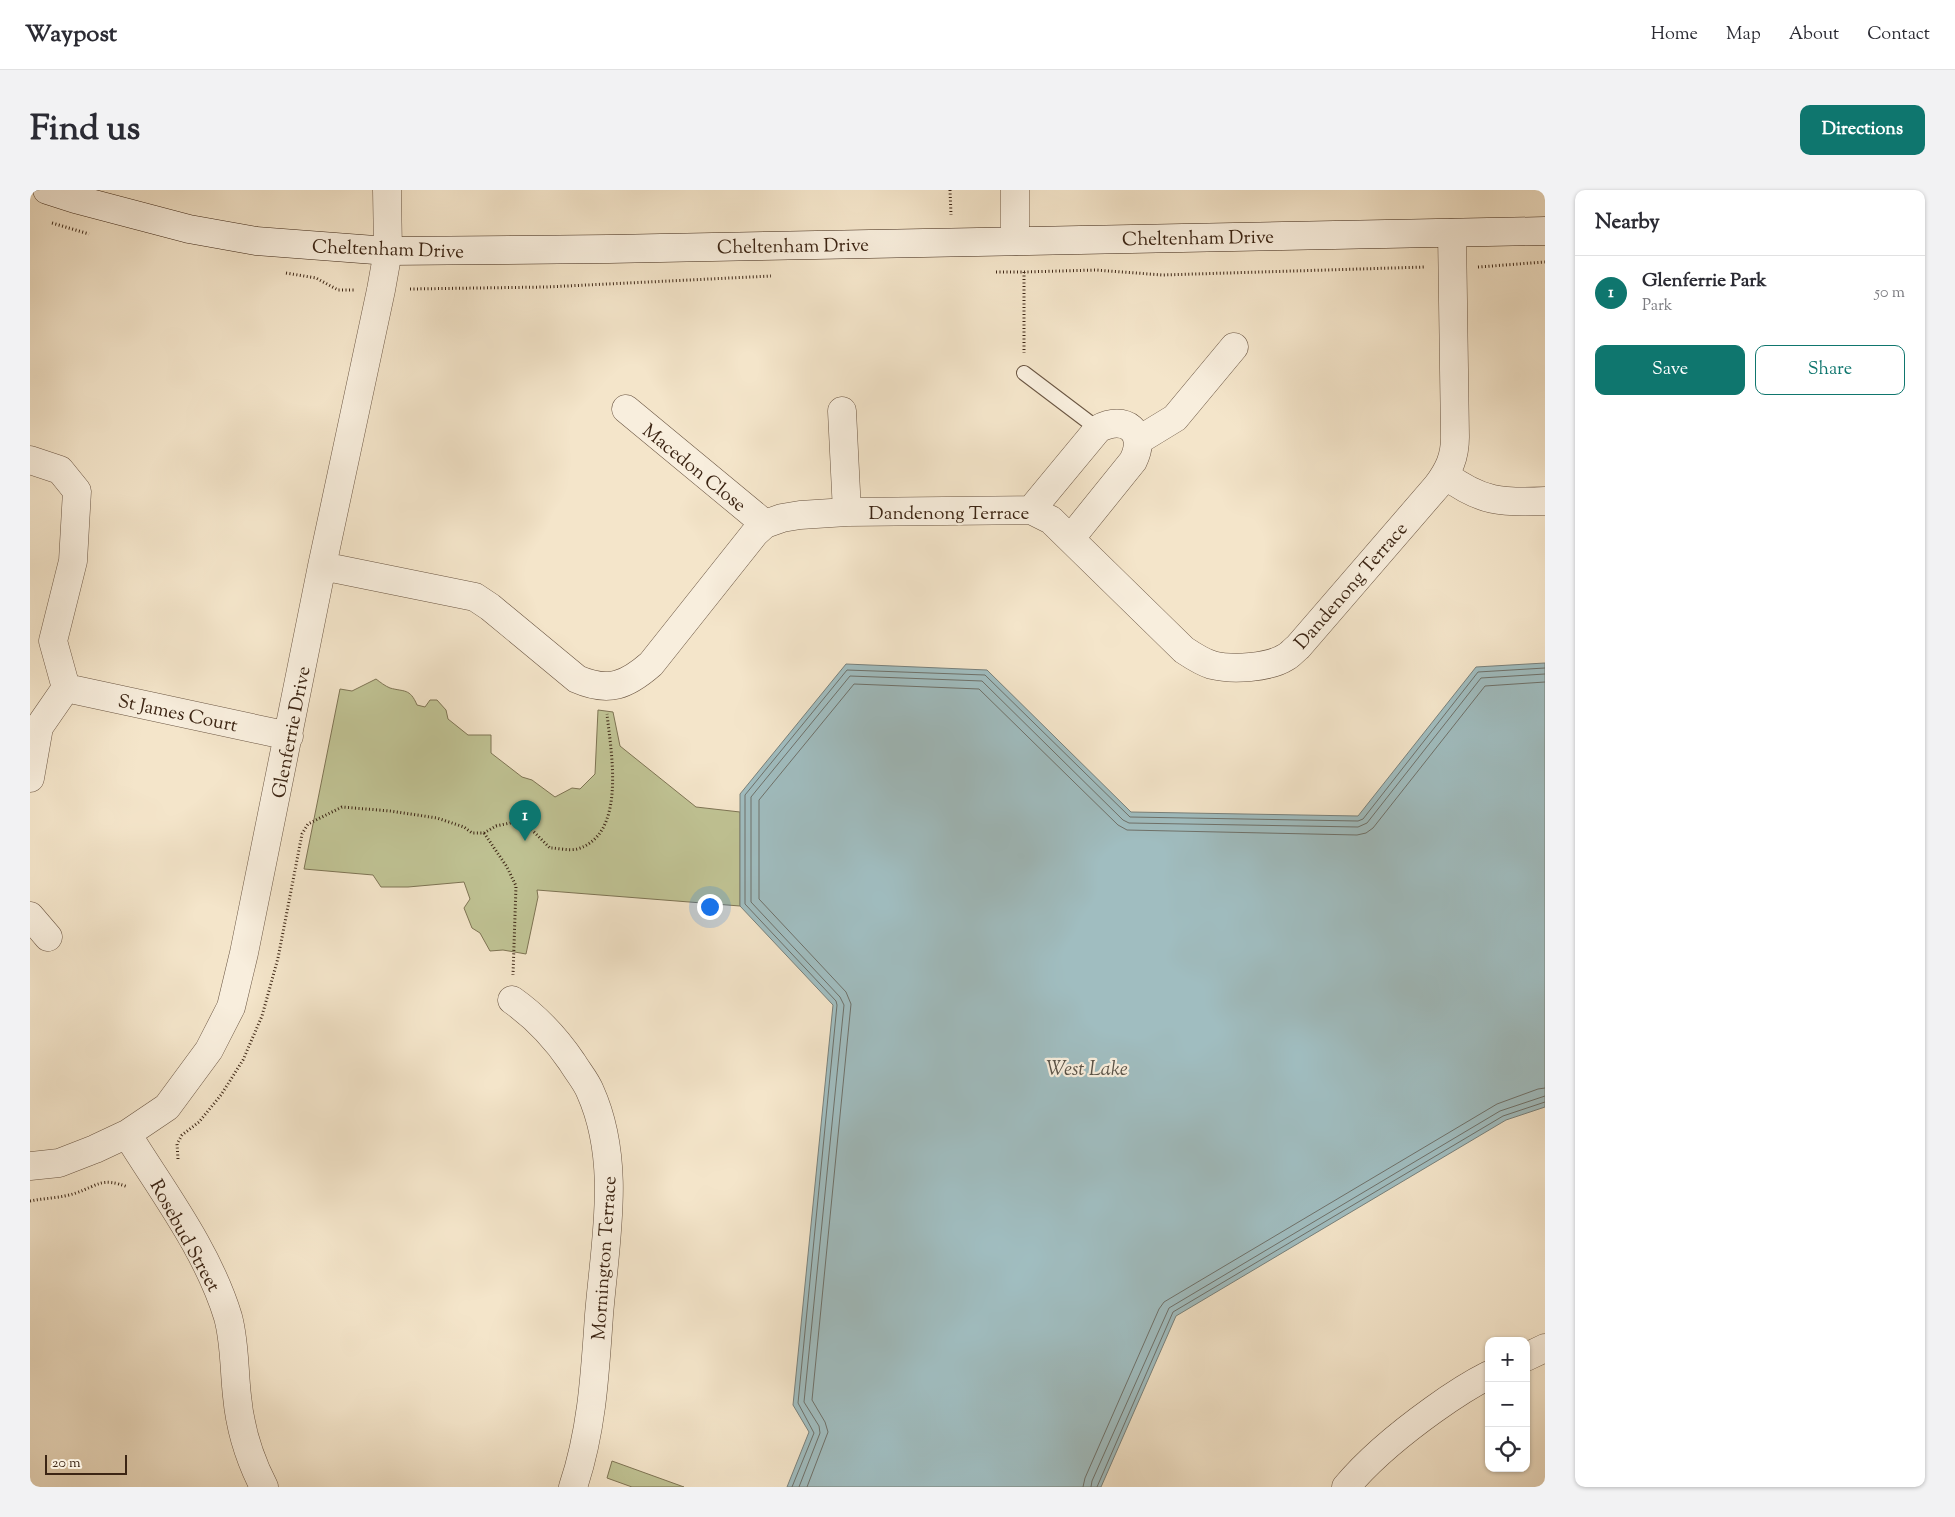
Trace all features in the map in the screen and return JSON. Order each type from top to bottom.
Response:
[{"type":"street","name":"Cheltenham Drive","points":[[48,190],[131,214],[199,230],[264,241],[388,251],[1545,231]]},
{"type":"street","name":"Glenferrie Drive","points":[[30,1166],[59,1163],[127,1134],[167,1107],[209,1050],[231,1006],[244,953],[322,566],[381,290],[388,251],[387,190]]},
{"type":"street","points":[[1014,241],[1015,190]]},
{"type":"street","name":"Dandenong Terrace","points":[[322,566],[475,597],[490,607],[577,679],[589,684],[613,687],[625,683],[651,664],[755,533],[765,524],[800,514],[1032,510],[1051,520],[1071,538],[1184,650],[1196,658],[1228,667],[1248,667],[1271,663],[1286,658],[1298,647],[1446,475],[1451,466],[1455,447],[1452,233]]},
{"type":"street","points":[[1139,440],[1175,418],[1234,348]]},
{"type":"street","name":"Macedon Close","points":[[626,409],[765,524]]},
{"type":"street","points":[[842,411],[847,512]]},
{"type":"street","points":[[1032,510],[1098,429],[1107,424],[1117,422],[1134,432],[1139,440],[1138,451],[1133,461],[1071,538]]},
{"type":"street","points":[[30,460],[60,470],[77,491],[73,561],[53,641],[66,688],[39,727],[30,778]]},
{"type":"street","points":[[1446,475],[1471,493],[1487,499],[1508,502],[1545,502]]},
{"type":"street","name":"St James Court","points":[[66,688],[289,736]]},
{"type":"street","points":[[30,916],[48,937]]},
{"type":"street","name":"Mornington Terrace","points":[[512,1000],[531,1014],[548,1031],[590,1089],[602,1128],[608,1160],[609,1213],[592,1406],[573,1487]]},
{"type":"street","name":"Rosebud Street","points":[[127,1134],[194,1243],[223,1303],[232,1340],[243,1436],[264,1487]]},
{"type":"street","points":[[1530,1355],[1545,1348]]},
{"type":"street","points":[[1346,1487],[1378,1452],[1410,1426],[1470,1384],[1485,1377]]},
{"type":"lane","points":[[1024,373],[1098,429]]},
{"type":"path","points":[[950,190],[951,216]]},
{"type":"path","points":[[1477,267],[1545,262]]},
{"type":"path","name":"Cheltenham Drive","points":[[988,271],[1096,270],[1162,275],[1416,266]]},
{"type":"path","points":[[1024,272],[1024,373]]},
{"type":"path","name":"Cheltenham Drive","points":[[420,289],[546,287],[774,276]]},
{"type":"path","points":[[30,1201],[76,1193],[89,1186],[103,1182],[116,1182],[140,1191],[179,1166],[177,1144],[182,1135],[198,1122],[221,1096],[243,1060],[262,1016],[278,958],[302,834],[308,824],[342,807],[390,811],[437,818],[464,827],[472,833],[484,833],[496,826],[515,822],[525,823],[550,848],[576,849],[590,842],[603,829],[610,814],[613,771],[606,703],[602,686]]},
{"type":"path","points":[[484,833],[507,867],[516,886],[512,1000]]},
{"type":"green space","points":[[376,679],[390,688],[409,693],[417,705],[425,707],[430,700],[437,700],[446,710],[448,719],[468,735],[491,735],[491,753],[522,777],[532,780],[555,797],[572,788],[580,789],[595,774],[598,710],[613,712],[620,746],[696,807],[740,812],[740,906],[537,890],[538,897],[526,954],[503,950],[490,951],[480,933],[472,928],[464,908],[470,899],[464,882],[408,887],[381,887],[373,875],[304,869],[340,689],[352,691]]},
{"type":"green space","points":[[612,1461],[684,1487],[632,1487],[607,1478]]},
{"type":"water","name":"West Lake","points":[[1545,663],[1545,1107],[1506,1120],[1176,1316],[1101,1487],[787,1487],[809,1432],[793,1405],[833,1005],[740,906],[740,794],[846,664],[987,670],[1131,812],[1358,816],[1476,667]]},
{"type":"place","name":"Glenferrie Park","points":[[525,841]]}]
